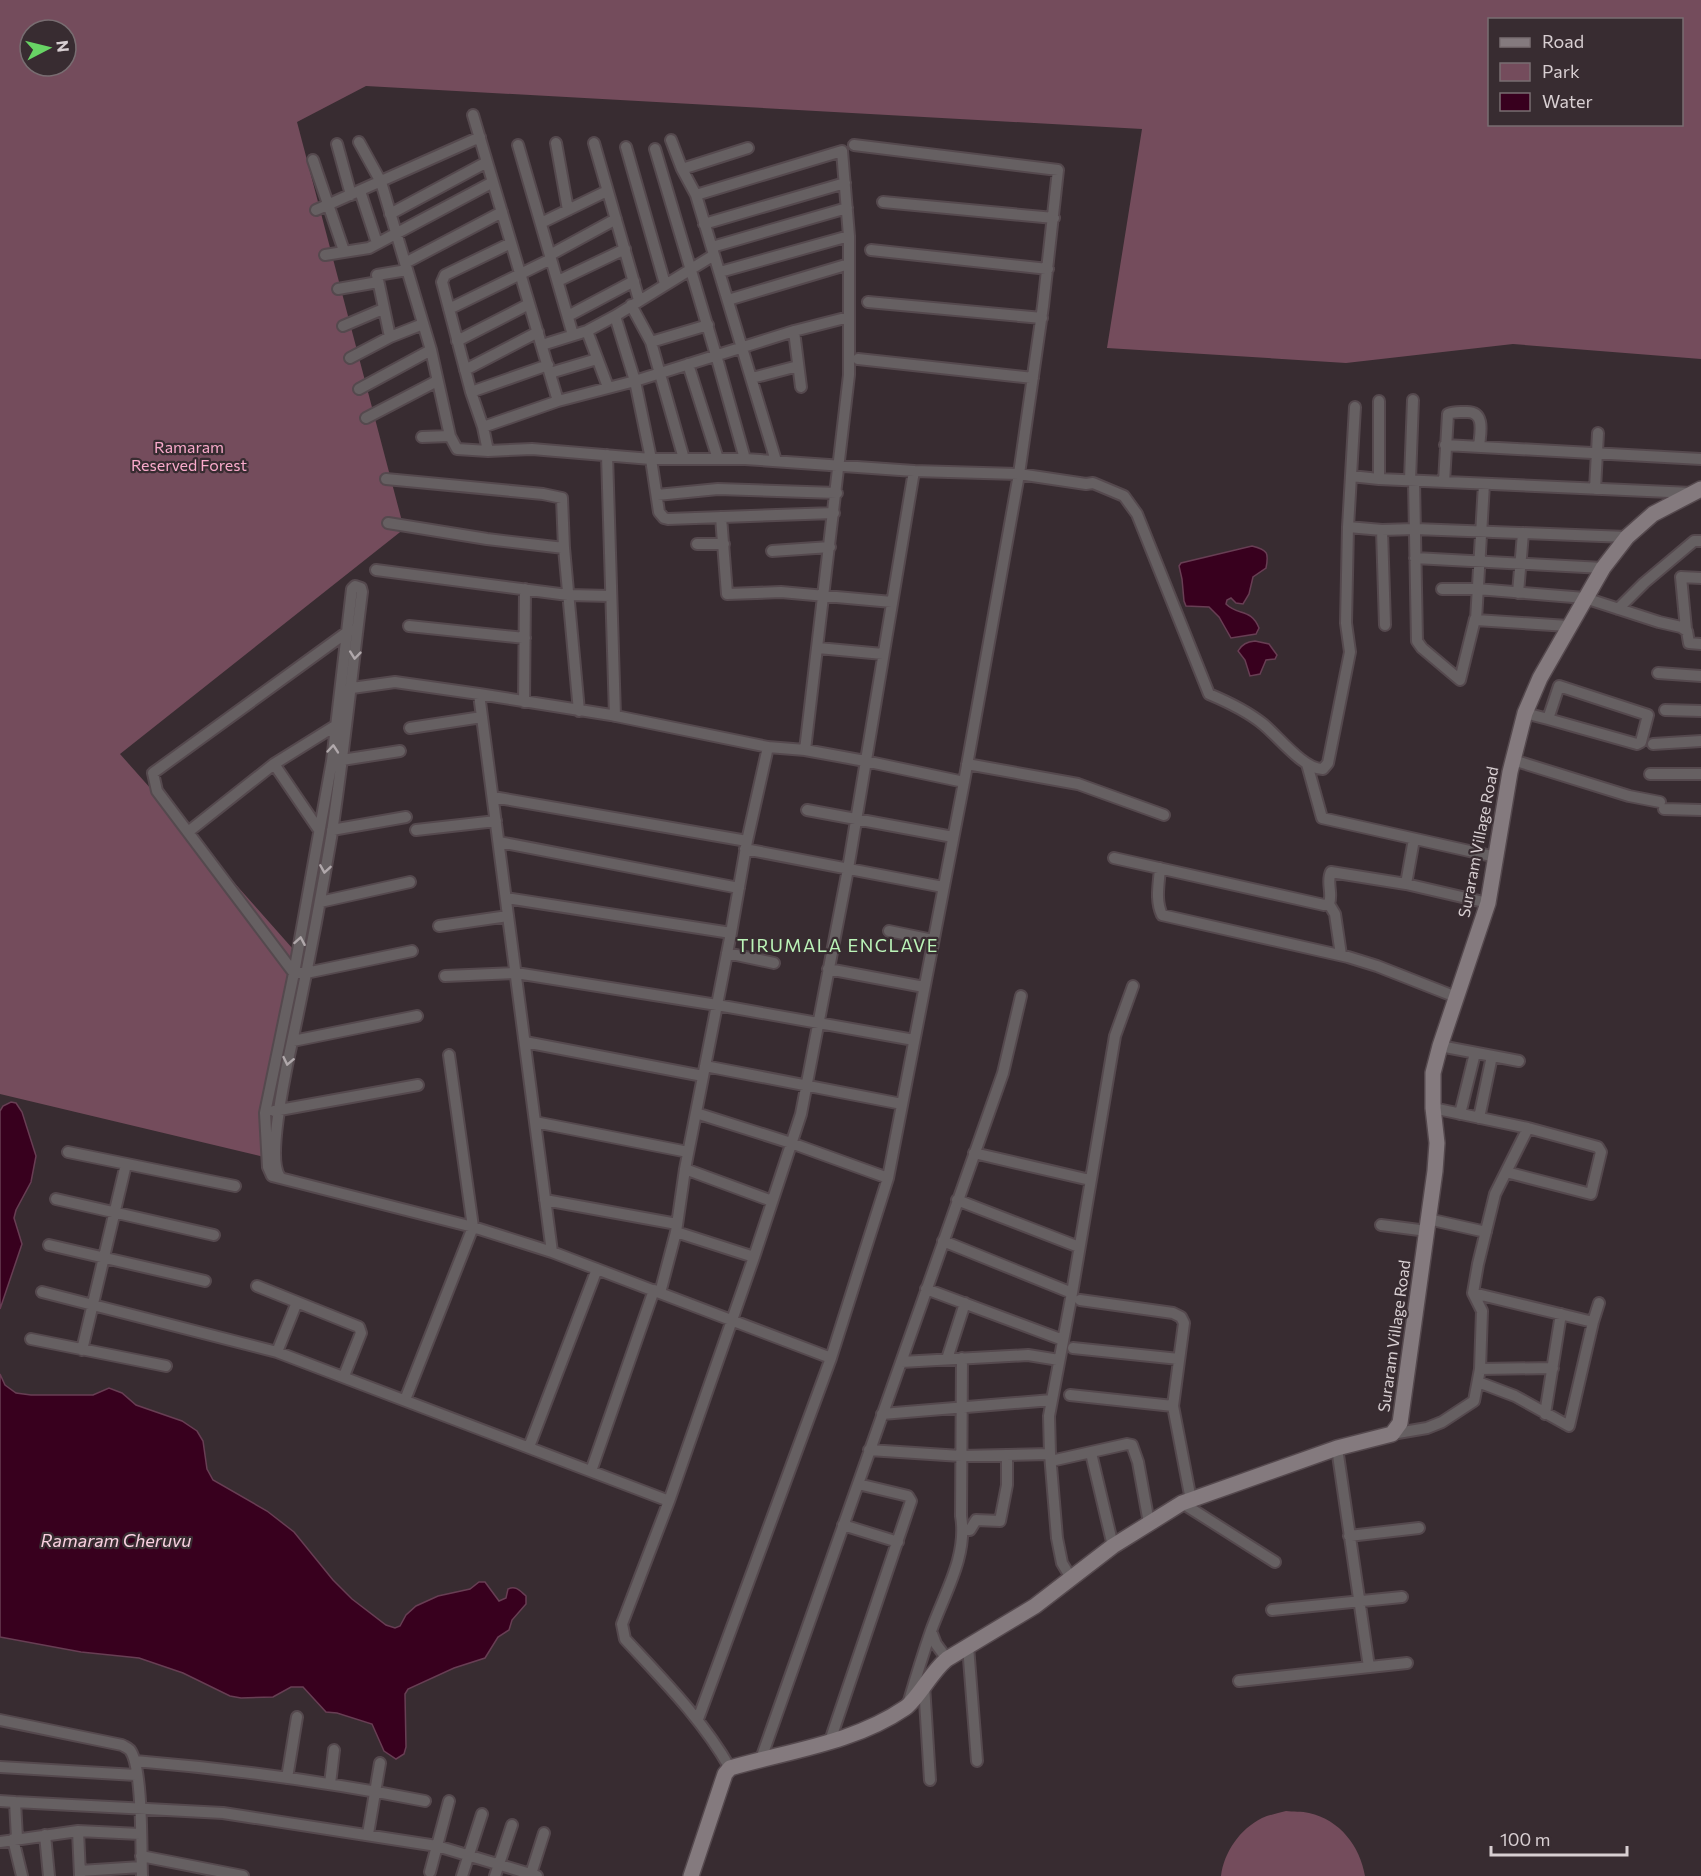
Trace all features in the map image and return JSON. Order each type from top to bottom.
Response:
[{"type":"main road","name":"Suraram Village Road","points":[[730,1768],[830,1742],[870,1727],[907,1707],[937,1668],[947,1659],[1035,1606],[1113,1546],[1186,1502],[1337,1448],[1392,1434],[1400,1423],[1437,1143],[1433,1108],[1433,1073],[1488,903],[1513,760],[1525,713],[1540,678],[1568,626],[1603,568],[1627,537],[1653,514],[1699,492]]},
{"type":"main road","points":[[690,1876],[725,1774],[730,1768]]},
{"type":"street","points":[[473,115],[558,401]]},
{"type":"street","points":[[316,210],[480,137]]},
{"type":"street","points":[[671,140],[682,169],[696,195],[776,461]]},
{"type":"street","points":[[358,142],[381,182],[431,350],[450,436],[458,449],[532,450],[651,459],[745,459],[914,471],[1019,474],[1086,484],[1093,483],[1124,496],[1137,514],[1209,694],[1236,706],[1263,724],[1307,764],[1318,769],[1323,769],[1328,763],[1350,651],[1346,624],[1348,527],[1355,407]]},
{"type":"street","points":[[556,143],[568,210]]},
{"type":"street","points":[[594,143],[634,281],[635,302],[651,342],[684,459]]},
{"type":"street","points":[[337,144],[376,243]]},
{"type":"street","points":[[698,1719],[831,1358],[888,1178],[964,782],[1019,474],[1054,218],[1058,170],[854,144]]},
{"type":"street","points":[[518,145],[573,335]]},
{"type":"street","points":[[626,147],[666,284]]},
{"type":"street","points":[[682,169],[748,148]]},
{"type":"street","points":[[655,149],[708,325],[745,459]]},
{"type":"street","points":[[696,195],[842,151],[849,236],[849,375],[838,465],[837,493],[805,750]]},
{"type":"street","points":[[313,160],[344,251]]},
{"type":"street","points":[[390,214],[487,162]]},
{"type":"street","points":[[326,255],[369,248],[493,183]]},
{"type":"street","points":[[704,224],[844,183]]},
{"type":"street","points":[[541,223],[607,191]]},
{"type":"street","points":[[883,201],[1054,218]]},
{"type":"street","points":[[542,345],[587,331],[615,316],[713,251],[847,208]]},
{"type":"street","points":[[390,337],[377,275],[406,267],[502,212]]},
{"type":"street","points":[[449,309],[551,257],[616,219]]},
{"type":"street","points":[[720,272],[849,236]]},
{"type":"street","points":[[488,451],[442,282],[445,275],[511,243]]},
{"type":"street","points":[[558,281],[625,249]]},
{"type":"street","points":[[871,250],[1048,269]]},
{"type":"street","points":[[728,300],[849,264]]},
{"type":"street","points":[[568,316],[634,281]]},
{"type":"street","points":[[338,289],[378,282]]},
{"type":"street","points":[[868,302],[1042,318]]},
{"type":"street","points":[[457,341],[530,304]]},
{"type":"street","points":[[343,326],[383,309]]},
{"type":"street","points":[[615,316],[636,381],[659,512],[664,518],[834,513]]},
{"type":"street","points":[[483,427],[558,401],[636,381],[794,331],[849,317]]},
{"type":"street","points":[[350,358],[390,337],[423,324]]},
{"type":"street","points":[[651,342],[708,325]]},
{"type":"street","points":[[587,331],[608,387]]},
{"type":"street","points":[[794,331],[801,387]]},
{"type":"street","points":[[465,370],[538,332]]},
{"type":"street","points":[[359,389],[431,350]]},
{"type":"street","points":[[471,392],[549,369],[597,359]]},
{"type":"street","points":[[858,359],[1033,378]]},
{"type":"street","points":[[688,364],[718,459]]},
{"type":"street","points":[[752,378],[798,366]]},
{"type":"street","points":[[366,418],[437,381]]},
{"type":"street","points":[[1413,400],[1412,481],[1417,641],[1422,648],[1460,680],[1475,618],[1484,484]]},
{"type":"street","points":[[1379,401],[1379,479]]},
{"type":"street","points":[[1444,482],[1448,414],[1451,412],[1478,414],[1480,420],[1479,447]]},
{"type":"street","points":[[1595,489],[1598,433]]},
{"type":"street","points":[[422,437],[450,436]]},
{"type":"street","points":[[1445,446],[1701,459]]},
{"type":"street","points":[[607,455],[615,716]]},
{"type":"street","points":[[730,1768],[698,1719],[625,1639],[622,1624],[669,1501],[801,1114],[848,869],[914,471]]},
{"type":"street","points":[[1351,476],[1412,481],[1699,492]]},
{"type":"street","points":[[386,479],[543,494],[562,498],[564,548],[579,711]]},
{"type":"street","points":[[657,495],[718,489],[837,493]]},
{"type":"street","points":[[721,517],[727,594],[781,592],[892,602]]},
{"type":"street","points":[[388,523],[487,539],[564,548]]},
{"type":"street","points":[[1348,527],[1627,537]]},
{"type":"street","points":[[1382,530],[1385,625]]},
{"type":"street","points":[[1518,592],[1523,533]]},
{"type":"street","points":[[1618,609],[1644,583],[1694,541],[1701,541]]},
{"type":"street","points":[[697,544],[724,544]]},
{"type":"street","points":[[771,551],[830,547]]},
{"type":"street","points":[[1415,558],[1603,568]]},
{"type":"street","points":[[376,570],[568,595],[611,596]]},
{"type":"street","points":[[1701,578],[1681,577],[1689,643],[1701,644]]},
{"type":"street","points":[[280,1177],[276,1166],[278,1111],[320,902],[332,830],[352,688],[362,590],[355,586],[352,589],[346,631],[332,760],[294,973],[265,1113],[268,1167],[272,1176],[473,1227],[552,1252],[831,1358]]},
{"type":"street","points":[[525,589],[525,702]]},
{"type":"street","points":[[1442,589],[1477,589],[1585,598],[1686,629]]},
{"type":"street","points":[[1475,618],[1477,621],[1568,626]]},
{"type":"street","points":[[294,973],[157,791],[153,773],[346,631],[358,626]]},
{"type":"street","points":[[409,626],[525,638]]},
{"type":"street","points":[[818,648],[883,654]]},
{"type":"street","points":[[1658,674],[1701,676]]},
{"type":"street","points":[[352,688],[395,682],[479,694],[615,716],[768,747],[805,750],[865,760],[964,782]]},
{"type":"street","points":[[1525,713],[1639,744],[1648,715],[1559,686],[1548,719]]},
{"type":"street","points":[[479,694],[552,1252]]},
{"type":"street","points":[[1665,710],[1701,711]]},
{"type":"street","points":[[410,728],[482,717]]},
{"type":"street","points":[[188,832],[274,765],[335,726]]},
{"type":"street","points":[[1653,744],[1701,741]]},
{"type":"street","points":[[591,1471],[657,1292],[677,1228],[688,1152],[746,845],[768,747]]},
{"type":"street","points":[[342,760],[400,751]]},
{"type":"street","points":[[1513,760],[1662,805],[1701,810]]},
{"type":"street","points":[[967,764],[1078,784],[1164,815]]},
{"type":"street","points":[[1307,764],[1322,818],[1496,857]]},
{"type":"street","points":[[274,765],[319,830]]},
{"type":"street","points":[[1650,774],[1701,774]]},
{"type":"street","points":[[493,797],[746,845],[848,869],[944,887]]},
{"type":"street","points":[[807,810],[953,837]]},
{"type":"street","points":[[332,830],[405,817]]},
{"type":"street","points":[[416,830],[496,821]]},
{"type":"street","points":[[1406,884],[1414,839]]},
{"type":"street","points":[[499,842],[738,888]]},
{"type":"street","points":[[1114,858],[1324,905],[1329,904]]},
{"type":"street","points":[[1160,868],[1157,895],[1158,907],[1162,915],[1341,955],[1377,966],[1456,997]]},
{"type":"street","points":[[1329,904],[1331,872],[1406,884],[1488,903]]},
{"type":"street","points":[[320,902],[410,882]]},
{"type":"street","points":[[506,898],[731,933]]},
{"type":"street","points":[[1329,904],[1335,914],[1341,955]]},
{"type":"street","points":[[439,926],[508,916]]},
{"type":"street","points":[[889,931],[933,940]]},
{"type":"street","points":[[294,973],[306,973],[412,951]]},
{"type":"street","points":[[727,953],[774,963]]},
{"type":"street","points":[[828,969],[924,987]]},
{"type":"street","points":[[445,976],[516,974],[717,1005],[914,1040]]},
{"type":"street","points":[[1071,1578],[1062,1563],[1057,1538],[1049,1416],[1063,1340],[1076,1296],[1079,1247],[1115,1036],[1133,986]]},
{"type":"street","points":[[761,1759],[1003,1072],[1021,996]]},
{"type":"street","points":[[292,1041],[417,1016]]},
{"type":"street","points":[[525,1042],[806,1085],[902,1104]]},
{"type":"street","points":[[1440,1046],[1519,1061]]},
{"type":"street","points":[[1460,1114],[1475,1053]]},
{"type":"street","points":[[405,1400],[473,1227],[449,1055]]},
{"type":"street","points":[[1479,1118],[1492,1056]]},
{"type":"street","points":[[265,1113],[418,1085]]},
{"type":"street","points":[[1433,1108],[1528,1128],[1600,1149],[1593,1192],[1588,1194],[1506,1172]]},
{"type":"street","points":[[696,1113],[791,1143],[888,1178]]},
{"type":"street","points":[[535,1122],[688,1152]]},
{"type":"street","points":[[1392,1434],[1427,1428],[1442,1422],[1474,1401],[1480,1369],[1482,1311],[1473,1293],[1478,1264],[1495,1194],[1528,1128]]},
{"type":"street","points":[[68,1152],[235,1186]]},
{"type":"street","points":[[974,1153],[1090,1180]]},
{"type":"street","points":[[82,1350],[126,1164]]},
{"type":"street","points":[[685,1169],[772,1201]]},
{"type":"street","points":[[56,1199],[214,1235]]},
{"type":"street","points":[[545,1200],[677,1228],[754,1257]]},
{"type":"street","points":[[957,1200],[1079,1247]]},
{"type":"street","points":[[1381,1225],[1427,1225],[1486,1232]]},
{"type":"street","points":[[943,1241],[1076,1296],[1173,1313],[1181,1317],[1184,1323],[1173,1406],[1186,1502],[1275,1562]]},
{"type":"street","points":[[49,1245],[206,1281]]},
{"type":"street","points":[[529,1447],[597,1269]]},
{"type":"street","points":[[257,1286],[359,1327],[361,1333],[344,1376]]},
{"type":"street","points":[[926,1289],[1063,1340]]},
{"type":"street","points":[[42,1292],[277,1352],[669,1501]]},
{"type":"street","points":[[1473,1293],[1593,1322]]},
{"type":"street","points":[[277,1352],[297,1302]]},
{"type":"street","points":[[946,1359],[965,1303]]},
{"type":"street","points":[[1478,1382],[1515,1396],[1569,1426],[1599,1304]]},
{"type":"street","points":[[1545,1414],[1561,1314]]},
{"type":"street","points":[[31,1339],[166,1366]]},
{"type":"street","points":[[1073,1348],[1179,1359]]},
{"type":"street","points":[[900,1362],[1028,1355],[1059,1360]]},
{"type":"street","points":[[907,1707],[931,1631],[960,1556],[963,1530],[961,1516],[962,1358]]},
{"type":"street","points":[[1480,1369],[1553,1368]]},
{"type":"street","points":[[1070,1395],[1173,1406]]},
{"type":"street","points":[[882,1414],[1052,1400]]},
{"type":"street","points":[[869,1450],[961,1456],[1050,1457],[1091,1453],[1127,1444],[1132,1445],[1138,1462],[1149,1523]]},
{"type":"street","points":[[1337,1448],[1369,1667]]},
{"type":"street","points":[[1091,1453],[1113,1546]]},
{"type":"street","points":[[963,1530],[970,1530],[976,1520],[998,1523],[1000,1521],[1007,1485],[1006,1455]]},
{"type":"street","points":[[830,1742],[898,1542],[910,1498],[858,1484]]},
{"type":"street","points":[[843,1525],[898,1542]]},
{"type":"street","points":[[1349,1536],[1419,1528]]},
{"type":"street","points":[[1272,1610],[1402,1597]]},
{"type":"street","points":[[931,1631],[936,1644],[947,1659]]},
{"type":"street","points":[[968,1646],[977,1761]]},
{"type":"street","points":[[1239,1681],[1407,1662]]},
{"type":"street","points":[[924,1684],[930,1780]]},
{"type":"street","points":[[287,1778],[297,1717]]},
{"type":"street","points":[[0,1720],[122,1745],[130,1751],[135,1761],[140,1808],[141,1866]]},
{"type":"street","points":[[330,1784],[334,1750]]},
{"type":"street","points":[[135,1761],[228,1769],[375,1791],[425,1801]]},
{"type":"street","points":[[368,1834],[380,1763]]},
{"type":"street","points":[[0,1767],[136,1775]]},
{"type":"street","points":[[0,1801],[223,1814],[368,1834],[437,1846],[497,1871],[531,1875],[544,1833]]},
{"type":"street","points":[[430,1872],[449,1801]]},
{"type":"street","points":[[15,1802],[15,1839],[22,1876]]},
{"type":"street","points":[[462,1876],[482,1814]]},
{"type":"street","points":[[497,1871],[512,1825]]},
{"type":"street","points":[[0,1842],[78,1831],[140,1834]]},
{"type":"street","points":[[78,1831],[80,1874],[141,1866],[243,1876]]},
{"type":"street","points":[[45,1835],[49,1876]]},
{"type":"green space","name":"Ramaram Reserved Forest","points":[[0,0],[1701,0],[1701,359],[1513,344],[1346,363],[1107,348],[1142,129],[366,86],[297,122],[404,529],[120,754],[308,966],[264,1157],[0,1094]]},
{"type":"green space","points":[[1286,1811],[1306,1812],[1320,1816],[1339,1828],[1358,1854],[1365,1876],[1221,1876],[1229,1850],[1247,1828],[1262,1818]]},
{"type":"water","points":[[1252,546],[1266,553],[1266,568],[1253,577],[1249,594],[1243,604],[1236,603],[1231,598],[1226,604],[1248,615],[1259,628],[1256,634],[1231,638],[1219,617],[1209,607],[1186,606],[1179,566],[1181,563]]},
{"type":"water","points":[[1255,641],[1269,644],[1277,655],[1275,659],[1266,660],[1260,674],[1250,676],[1245,660],[1238,651],[1245,644]]},
{"type":"water","points":[[11,1102],[16,1103],[22,1112],[36,1156],[31,1182],[14,1218],[22,1244],[0,1309],[0,1111],[3,1106]]},
{"type":"water","name":"Ramaram Cheruvu","points":[[0,1374],[5,1385],[16,1393],[93,1395],[109,1388],[122,1393],[136,1405],[182,1421],[197,1431],[203,1441],[207,1469],[213,1480],[267,1511],[294,1532],[333,1580],[352,1599],[386,1625],[395,1628],[400,1626],[406,1615],[416,1606],[438,1596],[470,1589],[479,1582],[485,1582],[499,1601],[506,1598],[508,1589],[518,1589],[526,1596],[526,1604],[512,1620],[509,1630],[498,1637],[485,1658],[454,1668],[408,1689],[405,1694],[406,1747],[404,1754],[396,1759],[384,1751],[372,1724],[337,1713],[326,1712],[303,1687],[291,1687],[273,1697],[241,1698],[230,1696],[183,1673],[139,1658],[81,1652],[0,1637]]},
{"type":"district","name":"TIRUMALA ENCLAVE","points":[[838,946]]}]
